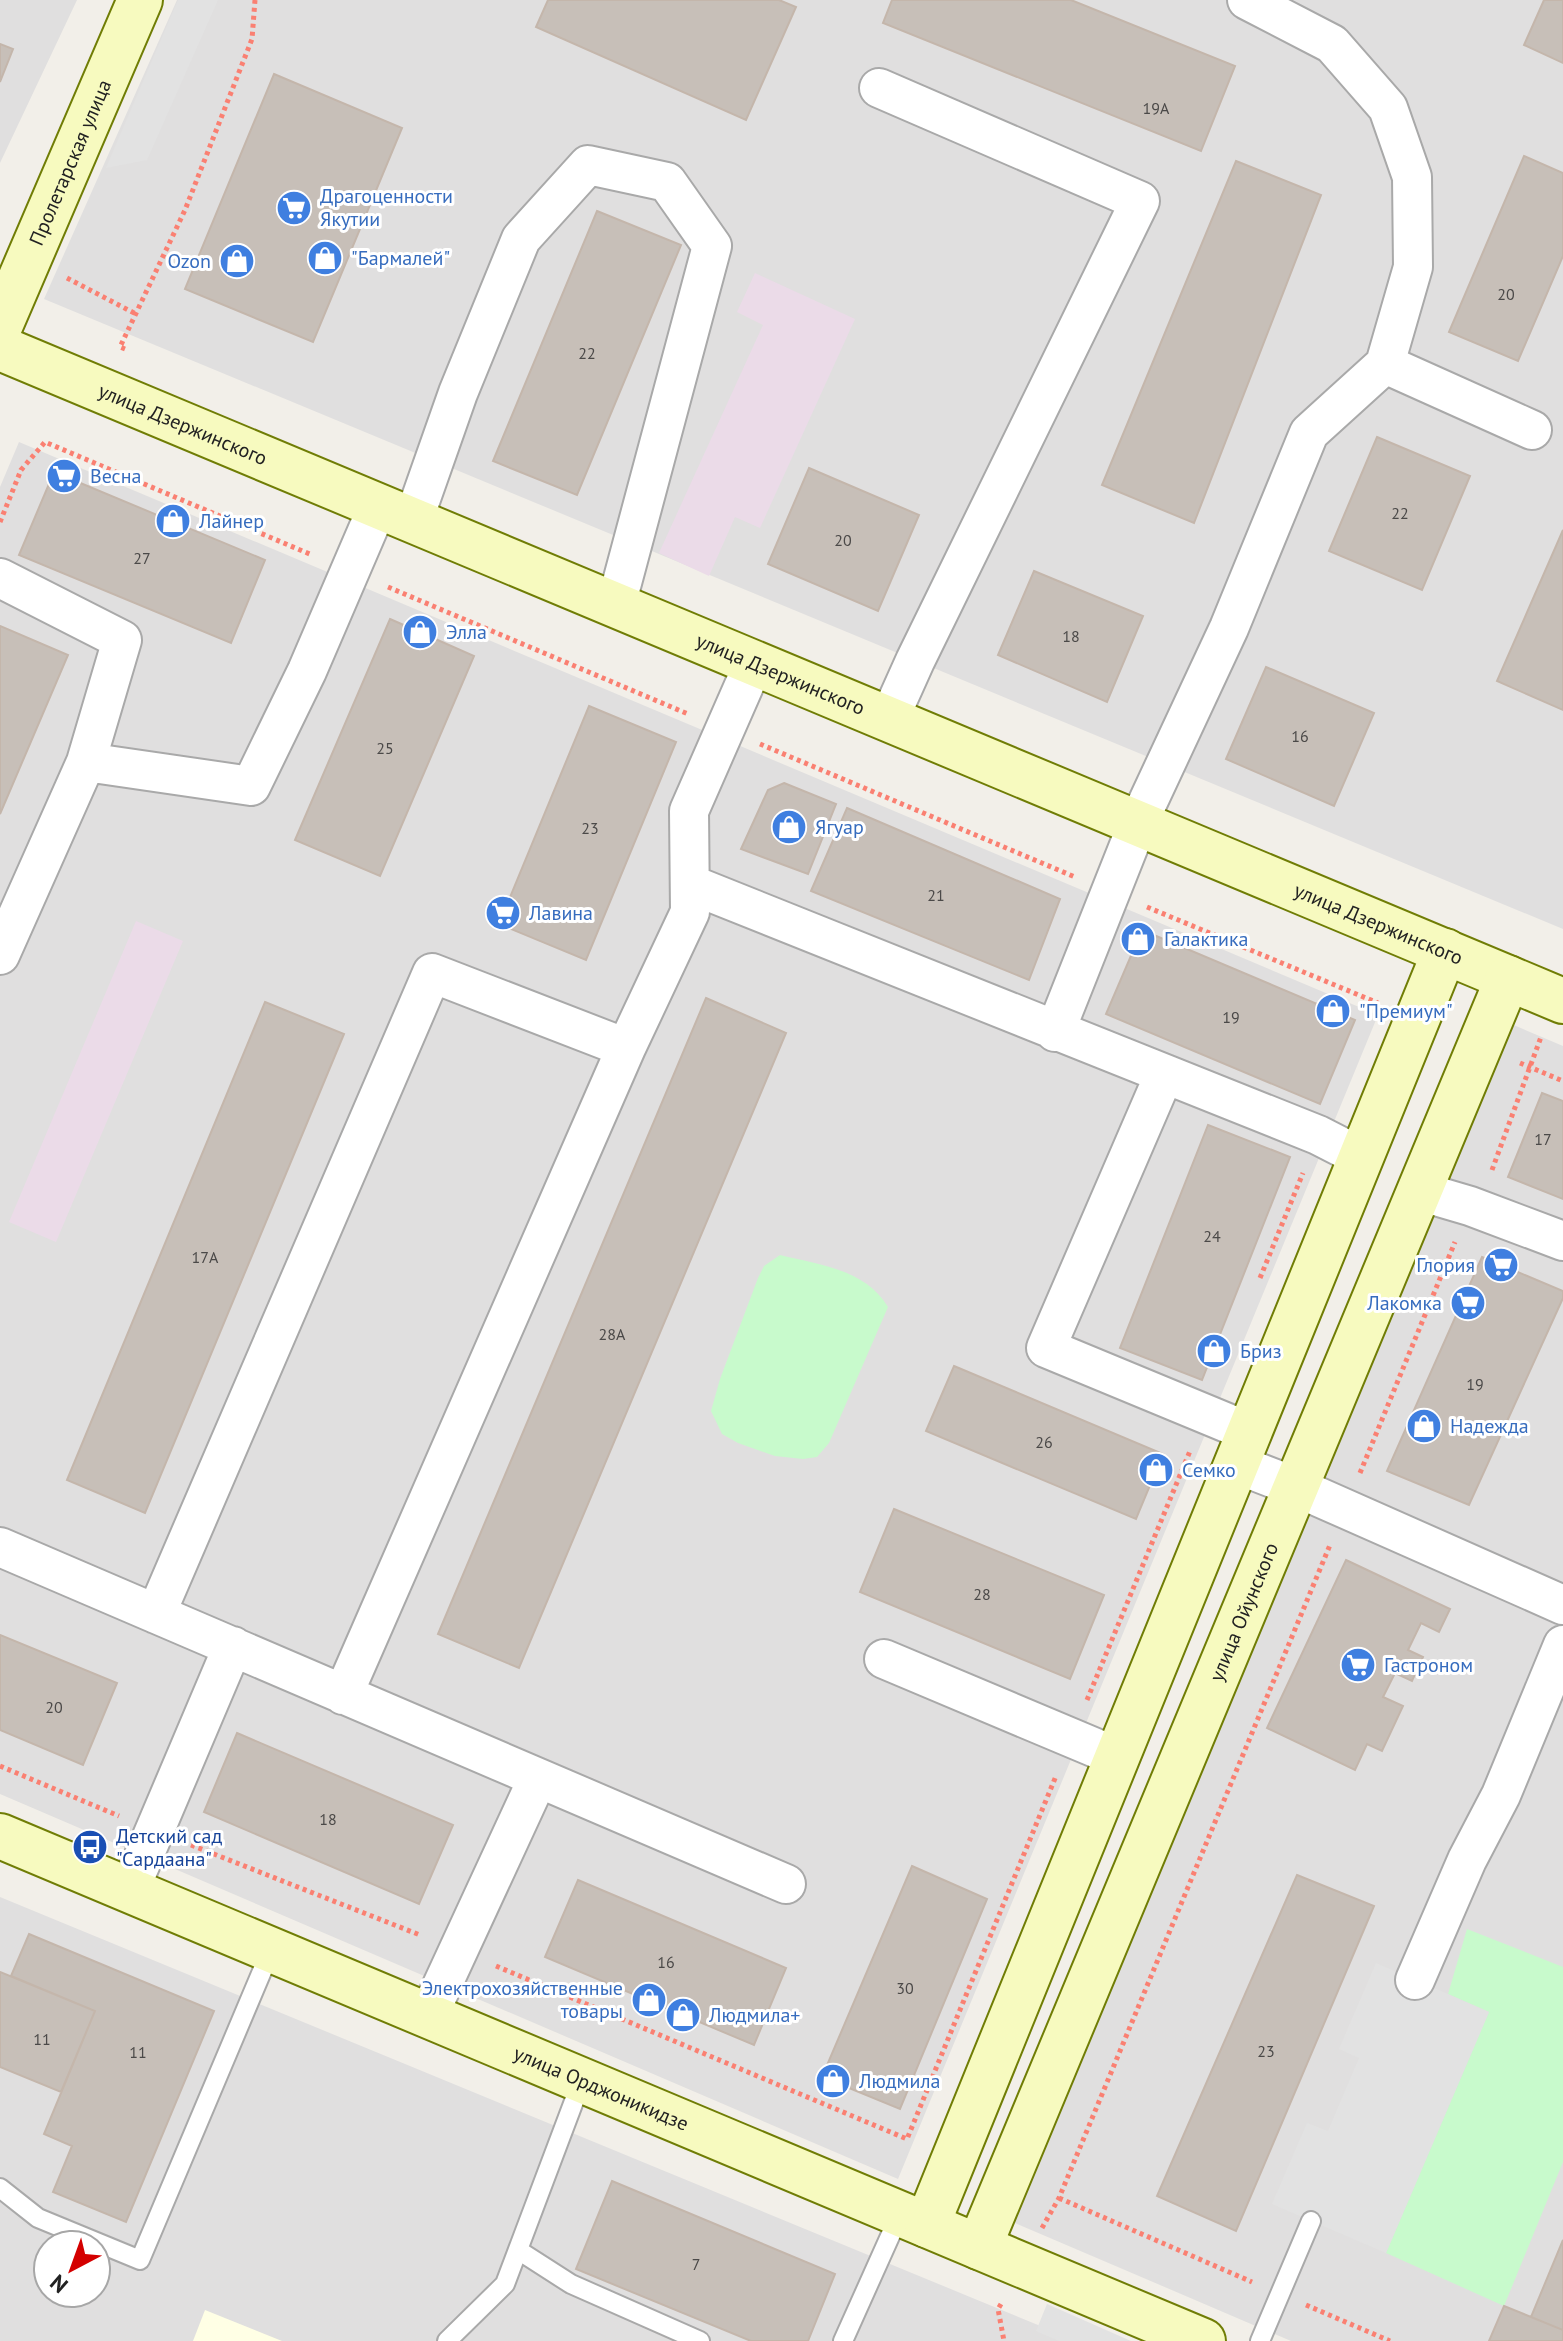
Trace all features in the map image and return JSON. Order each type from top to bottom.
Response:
[{"type":"street","name":"Пролетарская улица","points":[[0,326],[140,0]]},
{"type":"street","points":[[1055,1032],[1138,823],[1229,628],[1309,433],[1385,364],[1413,267],[1412,177],[1388,108],[1332,44],[1247,0]]},
{"type":"street","points":[[879,88],[1140,201],[889,719]]},
{"type":"street","points":[[86,762],[251,786],[307,671],[350,571],[396,513],[458,393],[521,239],[588,165],[667,182],[712,246],[616,605]]},
{"type":"street","name":"улица Дзержинского","points":[[0,348],[1561,1000]]},
{"type":"street","points":[[1385,364],[1532,430]]},
{"type":"street","points":[[0,578],[122,640],[86,762],[8,914],[0,955]]},
{"type":"street","points":[[343,1695],[626,1048],[690,912],[689,811],[754,663]]},
{"type":"street","points":[[690,884],[1318,1135],[1361,1157]]},
{"type":"street","points":[[913,2219],[1117,1757],[1445,951]]},
{"type":"street","points":[[156,1614],[432,973],[626,1048]]},
{"type":"street","name":"улица Ойунского","points":[[979,2247],[1508,978]]},
{"type":"street","points":[[1164,1075],[1046,1348],[1205,1416],[1242,1448],[1296,1487],[1563,1605]]},
{"type":"street","points":[[1419,1191],[1470,1206],[1563,1241]]},
{"type":"street","points":[[0,1547],[786,1884]]},
{"type":"street","points":[[1415,1980],[1467,1860],[1501,1795],[1563,1645]]},
{"type":"street","points":[[129,1891],[233,1646]]},
{"type":"street","points":[[884,1659],[1117,1757]]},
{"type":"street","points":[[428,2016],[538,1778]]},
{"type":"street","name":"улица Орджоникидзе","points":[[0,1836],[1203,2341]]},
{"type":"lane","points":[[0,2188],[38,2218],[140,2260],[271,1950]]},
{"type":"lane","points":[[447,2341],[505,2284],[582,2080]]},
{"type":"lane","points":[[843,2341],[913,2219]]},
{"type":"lane","points":[[1260,2341],[1311,2221]]},
{"type":"lane","points":[[518,2250],[571,2284],[700,2341]]},
{"type":"path","points":[[135,353],[120,347],[185,210],[247,54],[252,39],[255,0]]},
{"type":"path","points":[[0,522],[21,470],[45,442],[1376,1003],[1418,1018]]},
{"type":"path","points":[[1004,2341],[998,2309],[1059,2198],[1470,1206],[1483,1192],[1530,1068],[1561,1000]]},
{"type":"path","points":[[1370,1016],[1376,1003]]},
{"type":"path","points":[[1480,1046],[1563,1081]]},
{"type":"path","points":[[1258,1283],[1318,1135]]},
{"type":"path","points":[[0,1766],[155,1831],[459,1950],[907,2139],[1205,1416]]},
{"type":"path","points":[[1059,2198],[1390,2341]]},
{"type":"shaded area","points":[[0,0],[77,0],[0,163]]},
{"type":"shaded area","points":[[177,0],[1563,0],[1563,929],[44,299]]},
{"type":"shaded area","points":[[178,0],[218,0],[147,160],[106,168]]},
{"type":"shaded area","points":[[755,273],[855,319],[760,528],[735,517],[709,576],[659,553],[763,325],[737,312]]},
{"type":"shaded area","points":[[19,442],[1378,1015],[898,2179],[0,1794],[0,487]]},
{"type":"shaded area","points":[[136,921],[183,941],[56,1242],[9,1222]]},
{"type":"shaded area","points":[[1509,1023],[1563,1046],[1563,2341],[1291,2341],[1008,2220]]},
{"type":"shaded area","points":[[0,1897],[1076,2341],[0,2341]]},
{"type":"shaded area","points":[[1376,1963],[1489,2012],[1386,2253],[1272,2204],[1307,2123],[1328,2131],[1359,2058],[1339,2049]]},
{"type":"shaded area","points":[[1047,2304],[1131,2341],[1059,2341],[1036,2331]]},
{"type":"shaded area","points":[[205,2310],[282,2341],[193,2341]]},
{"type":"green space","points":[[780,1255],[854,1276],[878,1294],[888,1307],[829,1443],[817,1457],[775,1456],[738,1443],[722,1434],[711,1411],[758,1278],[764,1266]]},
{"type":"green space","points":[[1467,1929],[1563,1967],[1563,2162],[1504,2306],[1386,2253],[1489,2012],[1448,1994]]},
{"type":"building","points":[[548,0],[779,0],[796,7],[746,120],[536,27]]},
{"type":"building","points":[[892,0],[1071,0],[1235,66],[1201,151],[883,23]]},
{"type":"building","points":[[1544,0],[1563,0],[1563,63],[1524,45]]},
{"type":"building","points":[[0,44],[13,49],[0,82]]},
{"type":"building","name":"Драгоценности Якутии","points":[[274,74],[402,128],[313,342],[185,289]]},
{"type":"building","points":[[1524,156],[1563,173],[1563,256],[1518,361],[1449,332]]},
{"type":"building","points":[[1236,161],[1321,195],[1194,523],[1102,485]]},
{"type":"building","points":[[597,211],[681,245],[577,495],[493,461]]},
{"type":"building","points":[[1377,437],[1470,476],[1422,590],[1329,551]]},
{"type":"building","points":[[809,468],[919,515],[878,611],[768,564]]},
{"type":"building","points":[[54,472],[265,560],[231,643],[19,555]]},
{"type":"building","points":[[1563,530],[1563,710],[1497,681]]},
{"type":"building","points":[[1034,571],[1143,616],[1107,702],[998,655]]},
{"type":"building","points":[[390,619],[474,656],[380,876],[295,840]]},
{"type":"building","points":[[0,626],[68,655],[0,814]]},
{"type":"building","points":[[1266,667],[1374,713],[1334,806],[1226,759]]},
{"type":"building","points":[[589,706],[676,742],[586,960],[499,924]]},
{"type":"building","name":"Ягуар","points":[[784,783],[836,804],[808,874],[741,849],[768,790]]},
{"type":"building","points":[[847,808],[1060,899],[1029,980],[811,891]]},
{"type":"building","points":[[1142,930],[1355,1020],[1320,1104],[1106,1014]]},
{"type":"building","points":[[706,998],[786,1033],[519,1668],[438,1634]]},
{"type":"building","points":[[265,1002],[344,1034],[145,1513],[67,1480]]},
{"type":"building","points":[[1542,1093],[1563,1101],[1563,1199],[1508,1177]]},
{"type":"building","points":[[1208,1125],[1290,1157],[1202,1380],[1120,1348]]},
{"type":"building","points":[[1482,1257],[1563,1291],[1563,1298],[1469,1505],[1387,1471]]},
{"type":"building","points":[[954,1366],[1163,1454],[1136,1519],[926,1431]]},
{"type":"building","points":[[894,1509],[1104,1595],[1070,1679],[860,1592]]},
{"type":"building","name":"Гастроном","points":[[1346,1560],[1450,1609],[1439,1632],[1421,1623],[1408,1650],[1423,1657],[1412,1681],[1395,1673],[1383,1697],[1403,1706],[1382,1751],[1367,1744],[1355,1770],[1267,1728]]},
{"type":"building","points":[[0,1635],[117,1683],[83,1765],[0,1730]]},
{"type":"building","points":[[237,1733],[453,1825],[419,1904],[204,1812]]},
{"type":"building","points":[[912,1866],[987,1899],[900,2109],[822,2077]]},
{"type":"building","points":[[1297,1875],[1374,1906],[1236,2231],[1157,2196]]},
{"type":"building","points":[[578,1880],[786,1968],[754,2045],[545,1957]]},
{"type":"building","points":[[29,1934],[214,2011],[126,2222],[53,2192],[72,2146],[44,2134],[95,2011],[11,1976]]},
{"type":"building","points":[[0,1972],[95,2011],[61,2092],[0,2067]]},
{"type":"building","points":[[612,2181],[835,2274],[808,2341],[751,2341],[576,2269]]},
{"type":"building","points":[[1563,2240],[1563,2330],[1531,2317]]},
{"type":"building","points":[[1504,2306],[1563,2330],[1563,2341],[1489,2341]]},
{"type":"place","name":"Драгоценности Якутии","points":[[294,208]]},
{"type":"place","name":"\"Бармалей\"","points":[[325,258]]},
{"type":"place","name":"Ozon","points":[[237,261]]},
{"type":"place","name":"Весна","points":[[64,476]]},
{"type":"place","name":"Лайнер","points":[[173,521]]},
{"type":"place","name":"Элла","points":[[420,632]]},
{"type":"place","name":"Ягуар","points":[[789,827]]},
{"type":"place","name":"Лавина","points":[[503,913]]},
{"type":"place","name":"Галактика","points":[[1138,939]]},
{"type":"place","name":"\"Премиум\"","points":[[1333,1011]]},
{"type":"place","name":"Глория","points":[[1501,1265]]},
{"type":"place","name":"Лакомка","points":[[1468,1303]]},
{"type":"place","name":"Бриз","points":[[1214,1351]]},
{"type":"place","name":"Надежда","points":[[1424,1426]]},
{"type":"place","name":"Семко","points":[[1156,1470]]},
{"type":"place","name":"Гастроном","points":[[1358,1665]]},
{"type":"place","name":"Детский сад \"Сардаана\"","points":[[90,1847]]},
{"type":"place","name":"Электрохозяйственные товары","points":[[649,2000]]},
{"type":"place","name":"Людмила+","points":[[683,2015]]},
{"type":"place","name":"Людмила","points":[[833,2081]]}]
